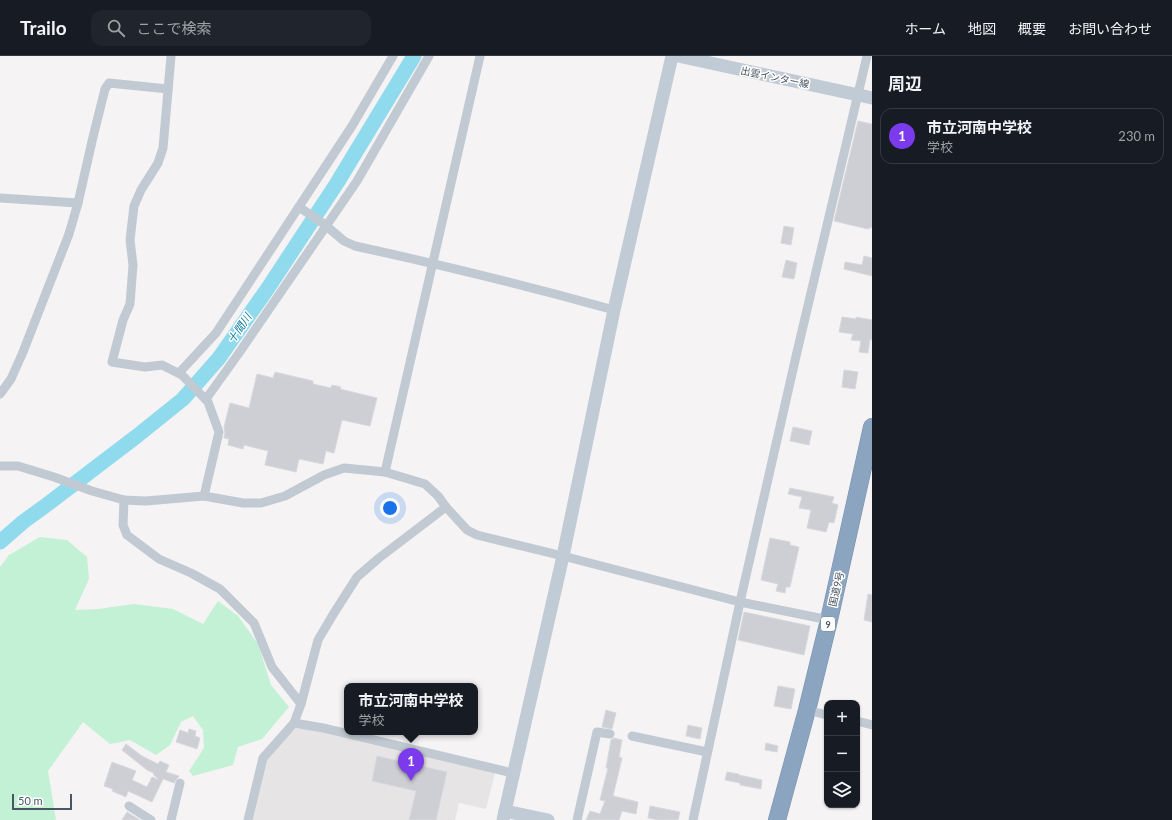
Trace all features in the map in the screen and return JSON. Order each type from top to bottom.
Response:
[{"type":"highway","name":"国道9号","points":[[777,820],[829,620],[872,427]]},
{"type":"street","points":[[172,56],[163,148],[158,163],[141,190],[134,206],[130,240],[133,265],[130,304],[123,320],[112,362],[145,367],[162,365],[180,374],[208,402],[219,432],[204,496]]},
{"type":"street","points":[[180,374],[216,333],[301,208],[393,56]]},
{"type":"street","points":[[204,398],[239,353],[325,225],[357,181],[429,56]]},
{"type":"street","points":[[385,472],[480,56]]},
{"type":"street","points":[[548,820],[504,815],[563,556],[614,310],[672,56]]},
{"type":"street","name":"出雲インター線","points":[[678,56],[872,98]]},
{"type":"street","points":[[693,820],[740,602],[795,360],[867,56]]},
{"type":"street","points":[[0,394],[11,380],[24,352],[69,234],[78,203],[105,89],[109,83],[168,89]]},
{"type":"street","points":[[0,198],[78,203]]},
{"type":"street","points":[[301,208],[344,241],[355,246],[432,263],[614,310]]},
{"type":"street","points":[[0,466],[18,466],[92,491],[124,500],[146,501],[204,496],[243,503],[260,503],[285,496],[324,475],[344,468],[385,472],[425,484],[438,496],[467,530],[477,535],[740,602],[829,620]]},
{"type":"street","points":[[124,500],[123,525],[127,535],[159,559],[220,589],[254,623],[272,667],[301,704]]},
{"type":"street","points":[[248,820],[263,758],[294,723],[301,704],[318,640],[357,578],[380,558],[446,507]]},
{"type":"street","points":[[806,710],[824,713]]},
{"type":"street","points":[[860,722],[872,725]]},
{"type":"street","points":[[294,723],[344,733]]},
{"type":"street","points":[[577,820],[597,732],[610,734]]},
{"type":"street","points":[[353,735],[513,773]]},
{"type":"street","points":[[632,736],[707,752]]},
{"type":"street","points":[[170,820],[180,782]]},
{"type":"street","points":[[129,806],[151,820]]},
{"type":"shaded area","points":[[297,727],[495,773],[486,809],[459,803],[455,820],[252,820],[266,759]]},
{"type":"green space","points":[[40,537],[67,540],[87,557],[89,579],[75,610],[98,609],[134,604],[173,609],[203,624],[218,601],[238,616],[258,644],[271,685],[289,707],[262,739],[238,747],[233,765],[193,776],[189,771],[204,748],[203,730],[193,716],[181,722],[170,745],[156,755],[130,740],[110,744],[83,722],[48,771],[56,820],[0,820],[0,567],[9,555]]},
{"type":"building","points":[[858,121],[872,124],[872,227],[868,229],[834,221]]},
{"type":"building","points":[[784,226],[794,228],[791,245],[781,243]]},
{"type":"building","points":[[864,256],[872,258],[872,276],[844,269],[845,262],[862,265]]},
{"type":"building","points":[[786,260],[797,263],[794,279],[782,277]]},
{"type":"building","points":[[842,317],[856,319],[856,317],[872,320],[872,340],[870,339],[868,353],[859,352],[861,341],[851,340],[853,334],[839,332]]},
{"type":"building","points":[[844,370],[858,372],[855,389],[842,387]]},
{"type":"building","points":[[275,372],[313,381],[313,384],[331,388],[332,385],[341,387],[340,389],[377,398],[370,426],[342,420],[334,453],[326,451],[323,464],[299,459],[296,472],[265,465],[268,451],[244,445],[243,449],[228,445],[229,439],[224,438],[224,427],[230,403],[249,408],[257,374],[273,378]]},
{"type":"building","points":[[793,427],[812,431],[809,445],[790,441]]},
{"type":"building","points":[[790,488],[834,497],[832,503],[838,505],[834,523],[829,522],[826,532],[807,528],[811,510],[799,508],[802,497],[788,494]]},
{"type":"building","points":[[770,538],[790,542],[790,545],[799,547],[790,587],[786,587],[785,593],[776,591],[778,584],[761,580]]},
{"type":"building","points":[[868,594],[872,595],[872,622],[864,620]]},
{"type":"building","points":[[744,612],[810,626],[804,655],[738,640]]},
{"type":"building","points":[[778,686],[795,689],[791,709],[774,706]]},
{"type":"building","points":[[606,710],[616,713],[612,729],[602,727]]},
{"type":"building","points":[[688,725],[702,728],[700,739],[686,736]]},
{"type":"building","points":[[189,729],[196,731],[195,736],[200,738],[197,749],[176,742],[180,730],[188,733]]},
{"type":"building","points":[[614,738],[622,740],[619,757],[622,758],[613,796],[638,802],[636,814],[622,811],[619,820],[586,820],[590,811],[600,814],[605,801],[600,800],[608,768],[606,768],[611,740]]},
{"type":"building","points":[[766,743],[778,746],[777,752],[765,750]]},
{"type":"building","points":[[126,744],[142,756],[158,764],[160,761],[169,765],[166,772],[179,776],[174,783],[163,779],[152,802],[128,791],[126,797],[112,791],[113,789],[104,786],[112,762],[136,771],[132,780],[147,787],[152,777],[159,780],[153,774],[154,773],[147,770],[122,750]]},
{"type":"building","points":[[377,756],[447,772],[436,820],[409,820],[416,791],[372,781]]},
{"type":"building","points":[[727,772],[762,780],[761,789],[740,785],[740,783],[725,780]]},
{"type":"building","points":[[650,806],[680,812],[678,820],[659,820],[648,818]]},
{"type":"building","points":[[127,812],[140,820],[122,820]]},
{"type":"waterway","name":"十間川","points":[[0,542],[23,522],[137,436],[183,399],[219,358],[268,288],[337,183],[414,56]]},
{"type":"place","name":"市立河南中学校","points":[[411,781]]}]
